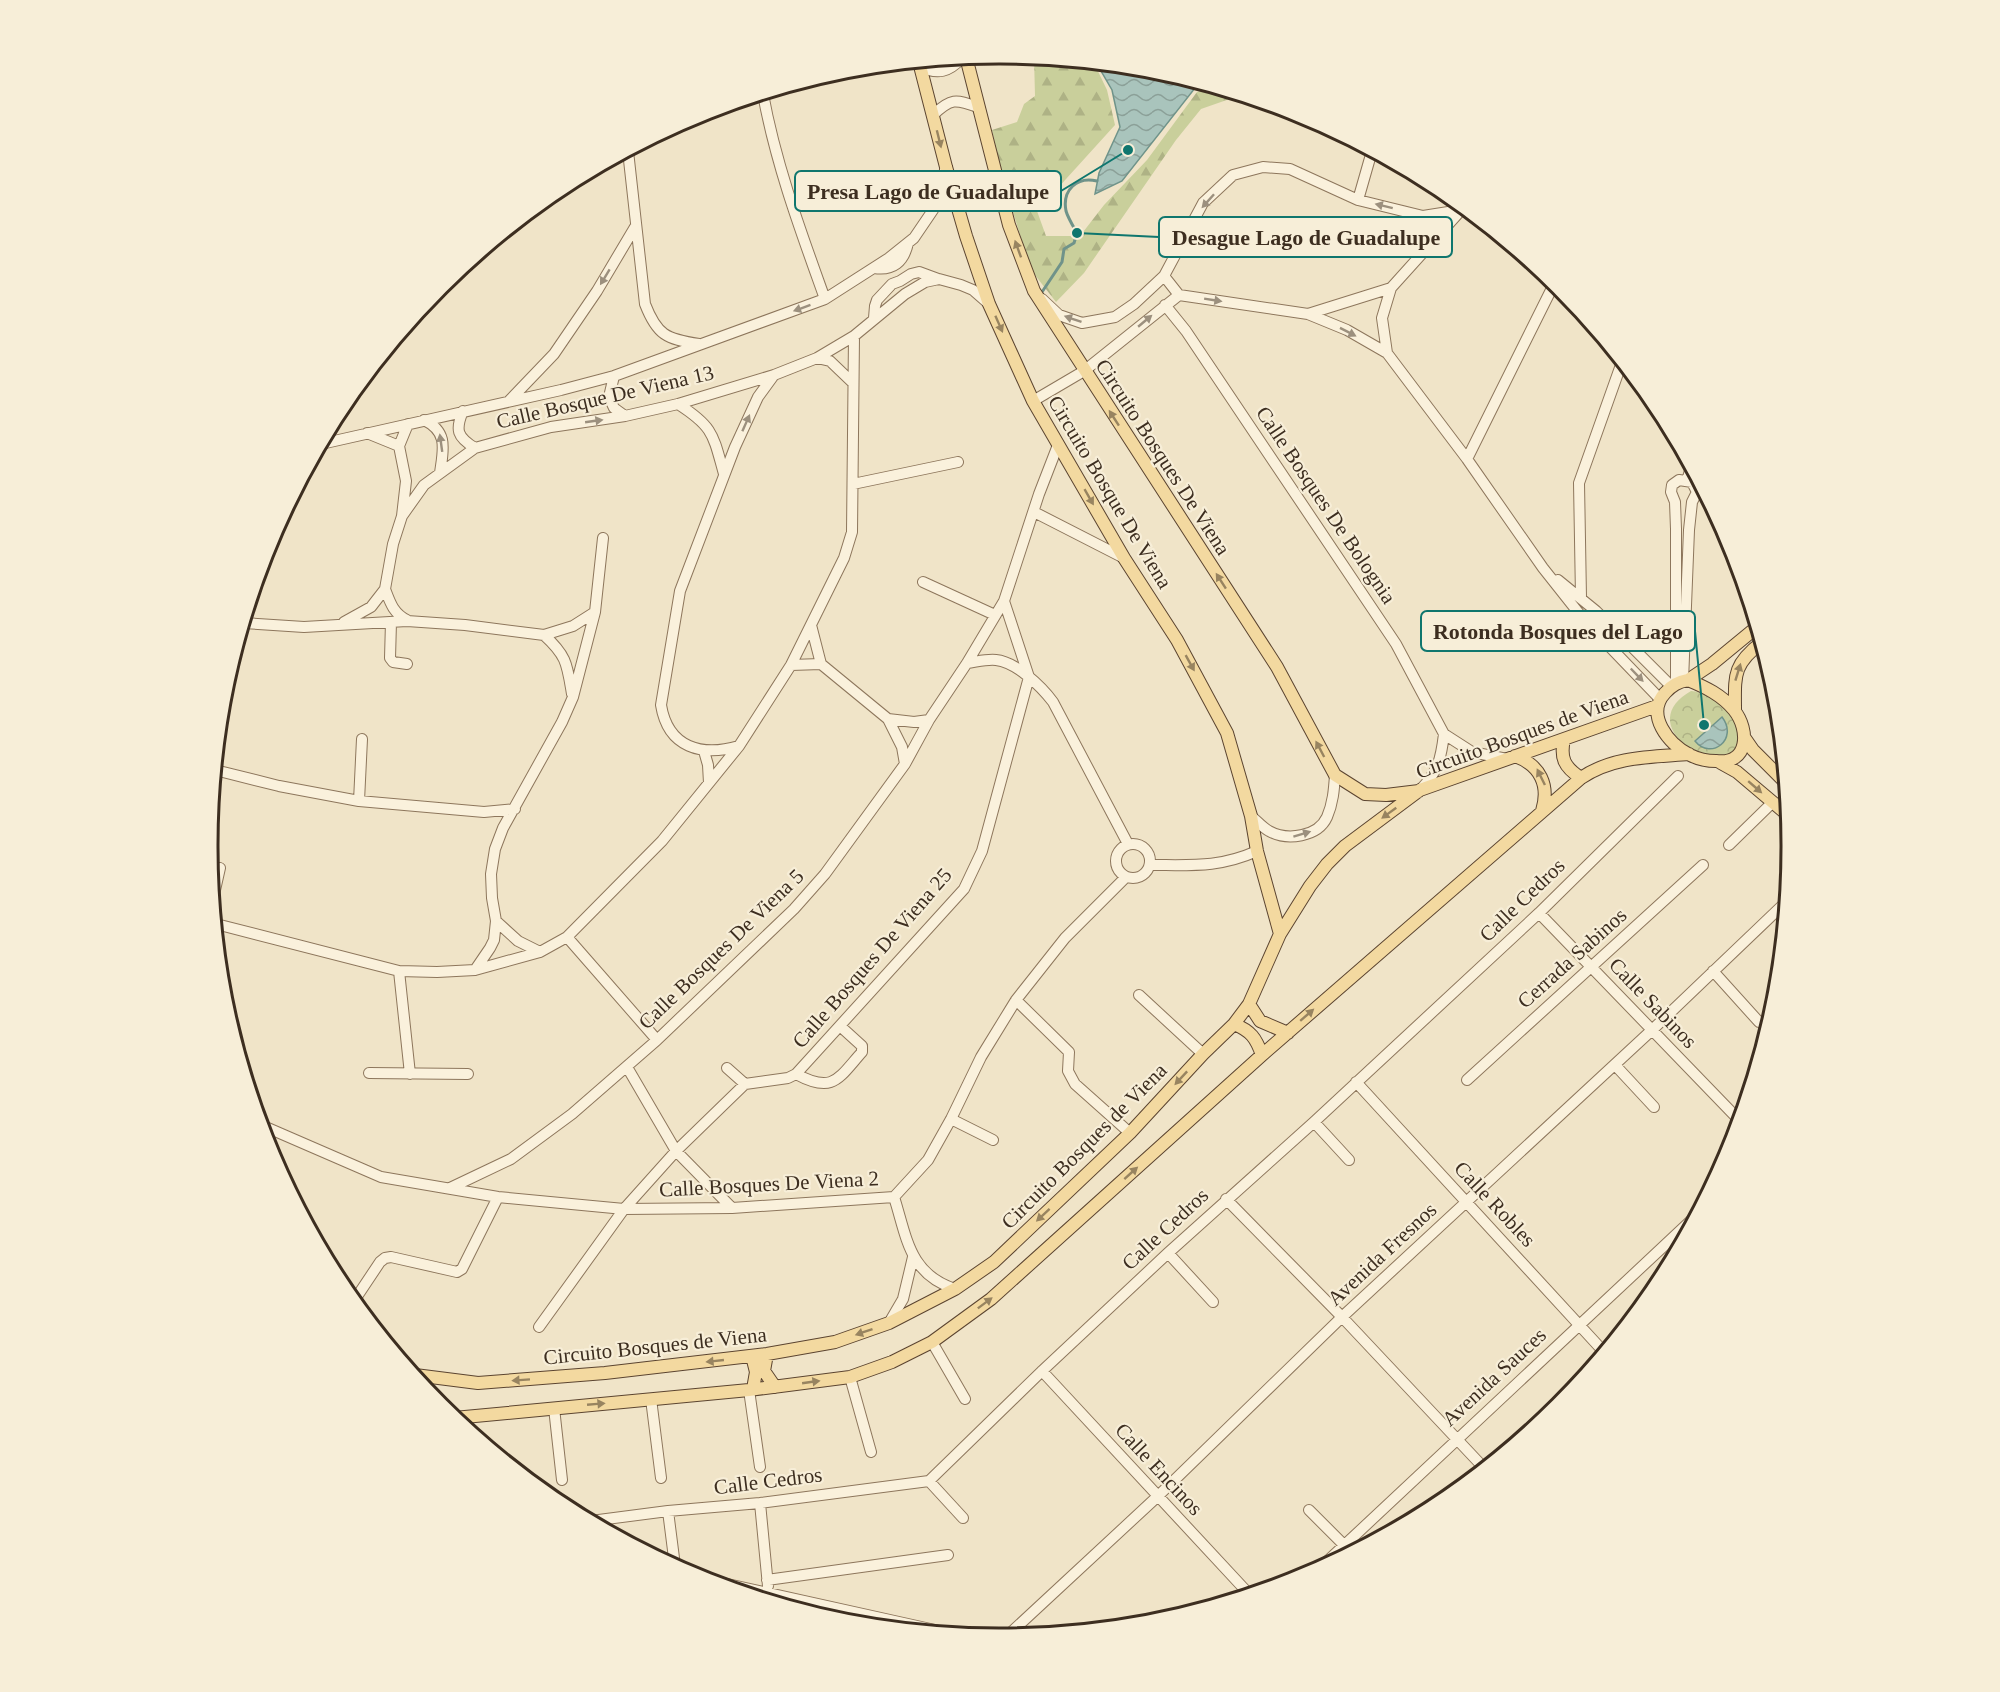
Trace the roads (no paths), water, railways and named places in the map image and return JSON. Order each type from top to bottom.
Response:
[{"type":"main road","name":"Circuito Bosques De Viena","points":[[968,65],[1009,225],[1034,291],[1277,667],[1335,775],[1365,794],[1386,795],[1420,790]]},
{"type":"main road","name":"Circuito Bosque De Viena","points":[[921,69],[966,236],[989,304],[1033,401],[1124,558],[1177,640],[1227,733],[1251,816],[1257,851],[1280,934]]},
{"type":"main road","points":[[1744,737],[1743,749],[1736,758],[1727,762],[1703,759],[1689,754],[1666,736],[1659,724],[1658,702],[1679,683],[1718,659],[1751,632]]},
{"type":"main road","points":[[1756,647],[1738,666],[1735,680],[1735,711],[1744,737],[1753,750],[1778,775]]},
{"type":"main road","points":[[1679,683],[1708,688],[1735,711]]},
{"type":"main road","name":"Circuito Bosques de Viena","points":[[426,1377],[478,1383],[605,1373],[767,1354],[835,1342],[889,1323],[955,1289],[994,1262],[1130,1133],[1234,1024],[1249,1004],[1280,934],[1310,886],[1345,846],[1420,790],[1564,739],[1658,702]]},
{"type":"main road","points":[[1564,739],[1561,757],[1565,766],[1581,778]]},
{"type":"main road","points":[[466,1417],[751,1390],[850,1377],[892,1362],[932,1342],[991,1299],[1262,1055],[1581,778],[1600,767],[1620,760],[1689,754]]},
{"type":"main road","points":[[1511,757],[1526,760],[1542,777],[1545,800],[1542,811]]},
{"type":"main road","points":[[1718,762],[1737,772],[1780,808]]},
{"type":"main road","points":[[1249,1004],[1260,1021],[1288,1033]]},
{"type":"main road","points":[[1234,1024],[1252,1033],[1262,1055]]},
{"type":"main road","points":[[767,1354],[765,1371],[775,1387]]},
{"type":"main road","points":[[751,1390],[756,1372],[752,1356]]},
{"type":"street","points":[[927,68],[941,72],[955,66]]},
{"type":"street","points":[[933,115],[951,101],[960,100],[978,107]]},
{"type":"street","points":[[764,101],[770,132],[793,209],[825,299]]},
{"type":"street","points":[[629,158],[645,304],[653,325],[675,341],[702,345]]},
{"type":"street","points":[[1358,200],[1370,158]]},
{"type":"street","name":"Calle Bosque De Viena 13","points":[[424,420],[614,376],[825,299],[889,258],[908,243],[924,225],[933,210],[946,167]]},
{"type":"street","points":[[1034,291],[1059,315],[1082,323],[1115,317],[1134,304],[1164,276],[1203,203],[1233,175],[1263,167],[1290,169],[1358,200],[1423,216],[1453,210]]},
{"type":"street","points":[[1387,353],[1382,318],[1391,288],[1458,213]]},
{"type":"street","points":[[1423,216],[1433,242]]},
{"type":"street","points":[[509,401],[554,354],[597,291],[635,227]]},
{"type":"street","points":[[908,243],[906,255],[910,266],[919,272],[973,290],[989,304]]},
{"type":"street","points":[[873,268],[895,266],[906,255]]},
{"type":"street","points":[[888,268],[893,274],[892,284]]},
{"type":"street","points":[[874,318],[877,300],[892,284],[910,274],[919,272]]},
{"type":"street","points":[[1164,276],[1179,295],[1308,314],[1347,330],[1387,353],[1467,459],[1542,568],[1585,621],[1658,702]]},
{"type":"street","name":"Calle Bosque De Viena 13","points":[[402,516],[424,485],[475,448],[551,427],[625,416],[678,404],[774,375],[817,358],[854,336],[874,318],[918,286],[939,279]]},
{"type":"street","points":[[1308,314],[1391,288]]},
{"type":"street","points":[[1467,459],[1551,291]]},
{"type":"street","points":[[1033,401],[1084,371],[1179,295]]},
{"type":"street","name":"Calle Bosques De Bolognia","points":[[1165,305],[1186,331],[1396,644],[1444,735]]},
{"type":"street","points":[[223,926],[399,971],[475,970],[540,952],[567,937],[662,841],[739,746],[791,665],[844,558],[852,532],[854,336]]},
{"type":"street","points":[[817,358],[830,361],[853,383]]},
{"type":"street","points":[[1581,597],[1579,483],[1619,369]]},
{"type":"street","points":[[739,746],[723,751],[704,752],[688,746],[674,735],[664,720],[661,705],[680,591],[724,474],[758,397],[774,375]]},
{"type":"street","points":[[614,376],[609,397],[614,408],[625,416]]},
{"type":"street","points":[[678,404],[698,416],[713,434],[724,474]]},
{"type":"street","points":[[463,411],[458,424],[459,432],[463,441],[475,448]]},
{"type":"street","points":[[331,441],[424,420],[436,426],[441,435],[443,449],[440,473]]},
{"type":"street","points":[[338,625],[371,607],[385,589],[393,544],[402,516],[406,481],[399,446],[408,424]]},
{"type":"street","points":[[367,433],[399,446]]},
{"type":"street","name":"Calle Bosques De Viena 5","points":[[449,1189],[511,1159],[572,1114],[657,1040],[794,909],[825,874],[905,764],[929,720],[1004,601],[1058,445]]},
{"type":"street","points":[[853,484],[958,462]]},
{"type":"street","points":[[1687,481],[1688,476]]},
{"type":"street","points":[[1679,683],[1676,502],[1671,492],[1672,485],[1679,480],[1691,482]]},
{"type":"street","points":[[406,481],[424,485]]},
{"type":"street","points":[[1679,683],[1689,530],[1692,502],[1697,492]]},
{"type":"street","points":[[1034,512],[1124,558]]},
{"type":"street","points":[[1676,530],[1689,530]]},
{"type":"street","points":[[475,970],[494,940],[496,921],[491,874],[495,849],[503,828],[562,722],[573,697],[595,612],[603,538]]},
{"type":"street","points":[[1542,568],[1581,597],[1679,683]]},
{"type":"street","points":[[923,582],[995,615]]},
{"type":"street","points":[[385,589],[393,610],[407,621]]},
{"type":"street","points":[[1004,601],[1029,677]]},
{"type":"street","points":[[1585,621],[1596,611]]},
{"type":"street","points":[[251,623],[304,627],[407,621],[465,625],[544,636],[573,626],[595,612]]},
{"type":"street","points":[[391,621],[390,658],[393,662],[407,664]]},
{"type":"street","points":[[811,625],[821,664],[888,719],[902,747],[905,764]]},
{"type":"street","points":[[544,636],[564,657],[573,697]]},
{"type":"street","points":[[967,663],[998,660],[1007,662],[1044,690],[1053,702],[1128,844]]},
{"type":"street","points":[[791,665],[821,664]]},
{"type":"street","name":"Calle Bosques De Viena 25","points":[[745,1084],[788,1078],[796,1074],[956,898],[969,879],[982,851],[1029,677]]},
{"type":"street","points":[[888,719],[914,722],[929,720]]},
{"type":"street","points":[[1420,790],[1431,779],[1439,765],[1444,735],[1472,752],[1511,757]]},
{"type":"street","points":[[359,801],[362,739]]},
{"type":"street","points":[[704,752],[708,765],[709,783]]},
{"type":"street","points":[[222,772],[279,786],[359,801],[483,812],[514,809]]},
{"type":"street","points":[[1251,816],[1268,831],[1287,837],[1303,835],[1317,828],[1326,819],[1334,797],[1335,775]]},
{"type":"street","name":"Calle Cedros","points":[[603,1519],[760,1503],[929,1481],[1168,1253],[1314,1122],[1539,913],[1678,776]]},
{"type":"street","points":[[1729,845],[1773,802]]},
{"type":"street","points":[[483,812],[503,828]]},
{"type":"street","points":[[1128,844],[1142,846],[1148,851],[1150,866],[1141,877],[1126,877],[1118,870],[1116,860],[1119,850],[1128,844]]},
{"type":"street","points":[[1150,866],[1215,864],[1237,860],[1257,851]]},
{"type":"street","name":"Cerrada Sabinos","points":[[1467,1080],[1703,865]]},
{"type":"street","points":[[219,872],[220,868]]},
{"type":"street","name":"Calle Bosques De Viena 2","points":[[272,1130],[381,1177],[498,1197],[624,1209],[732,1208],[894,1197],[928,1160],[981,1057],[1016,1000],[1065,938],[1126,877]]},
{"type":"street","name":"Avenida Fresnos","points":[[1016,1627],[1158,1496],[1342,1317],[1615,1065],[1779,909]]},
{"type":"street","name":"Calle Sabinos","points":[[1539,913],[1734,1114]]},
{"type":"street","points":[[496,921],[518,942],[540,952]]},
{"type":"street","points":[[567,937],[657,1040]]},
{"type":"street","points":[[399,971],[410,1074]]},
{"type":"street","points":[[1713,971],[1760,1022]]},
{"type":"street","points":[[1139,995],[1203,1054]]},
{"type":"street","points":[[1016,1000],[1069,1052],[1068,1071],[1074,1084],[1130,1133]]},
{"type":"street","points":[[796,1074],[812,1083],[837,1081],[863,1050],[862,1046],[840,1026]]},
{"type":"street","points":[[1615,1065],[1653,1107]]},
{"type":"street","points":[[627,1067],[676,1151],[732,1208]]},
{"type":"street","points":[[540,1327],[624,1209],[676,1151],[745,1084],[727,1068]]},
{"type":"street","points":[[369,1073],[468,1074]]},
{"type":"street","name":"Calle Robles","points":[[1356,1082],[1600,1347]]},
{"type":"street","points":[[951,1119],[993,1140]]},
{"type":"street","points":[[1314,1122],[1349,1160]]},
{"type":"street","points":[[359,1293],[385,1258],[391,1257],[457,1272],[462,1269],[498,1197]]},
{"type":"street","points":[[894,1197],[913,1257],[933,1279],[955,1289]]},
{"type":"street","points":[[1226,1199],[1342,1317],[1480,1463]]},
{"type":"street","name":"Avenida Sauces","points":[[1338,1550],[1681,1230]]},
{"type":"street","points":[[1168,1253],[1213,1302]]},
{"type":"street","points":[[889,1323],[903,1299],[913,1257]]},
{"type":"street","points":[[932,1342],[965,1399]]},
{"type":"street","name":"Calle Encinos","points":[[1042,1371],[1244,1588]]},
{"type":"street","points":[[850,1377],[871,1452]]},
{"type":"street","points":[[751,1390],[760,1467]]},
{"type":"street","points":[[651,1399],[661,1478]]},
{"type":"street","points":[[554,1408],[562,1480]]},
{"type":"street","points":[[929,1481],[963,1518]]},
{"type":"street","points":[[760,1503],[768,1592]]},
{"type":"street","points":[[1308,1510],[1344,1545]]},
{"type":"street","points":[[668,1511],[674,1556]]},
{"type":"street","points":[[767,1580],[948,1555]]},
{"type":"street","points":[[783,1597],[866,1615]]},
{"type":"water","points":[[1101,71],[1194,89],[1122,181],[1095,194],[1099,173],[1120,127],[1112,90]]},
{"type":"water","points":[[1722,717],[1726,725],[1725,740],[1715,748],[1701,747],[1695,741]]},
{"type":"waterway","points":[[1042,292],[1062,262],[1064,249],[1074,243],[1077,233],[1066,211],[1066,197],[1072,186],[1077,183],[1097,181]]},
{"type":"place","name":"Presa Lago de Guadalupe","points":[[1128,150]]},
{"type":"place","name":"Desague Lago de Guadalupe","points":[[1077,233]]},
{"type":"place","name":"Rotonda Bosques del Lago","points":[[1704,725]]}]
